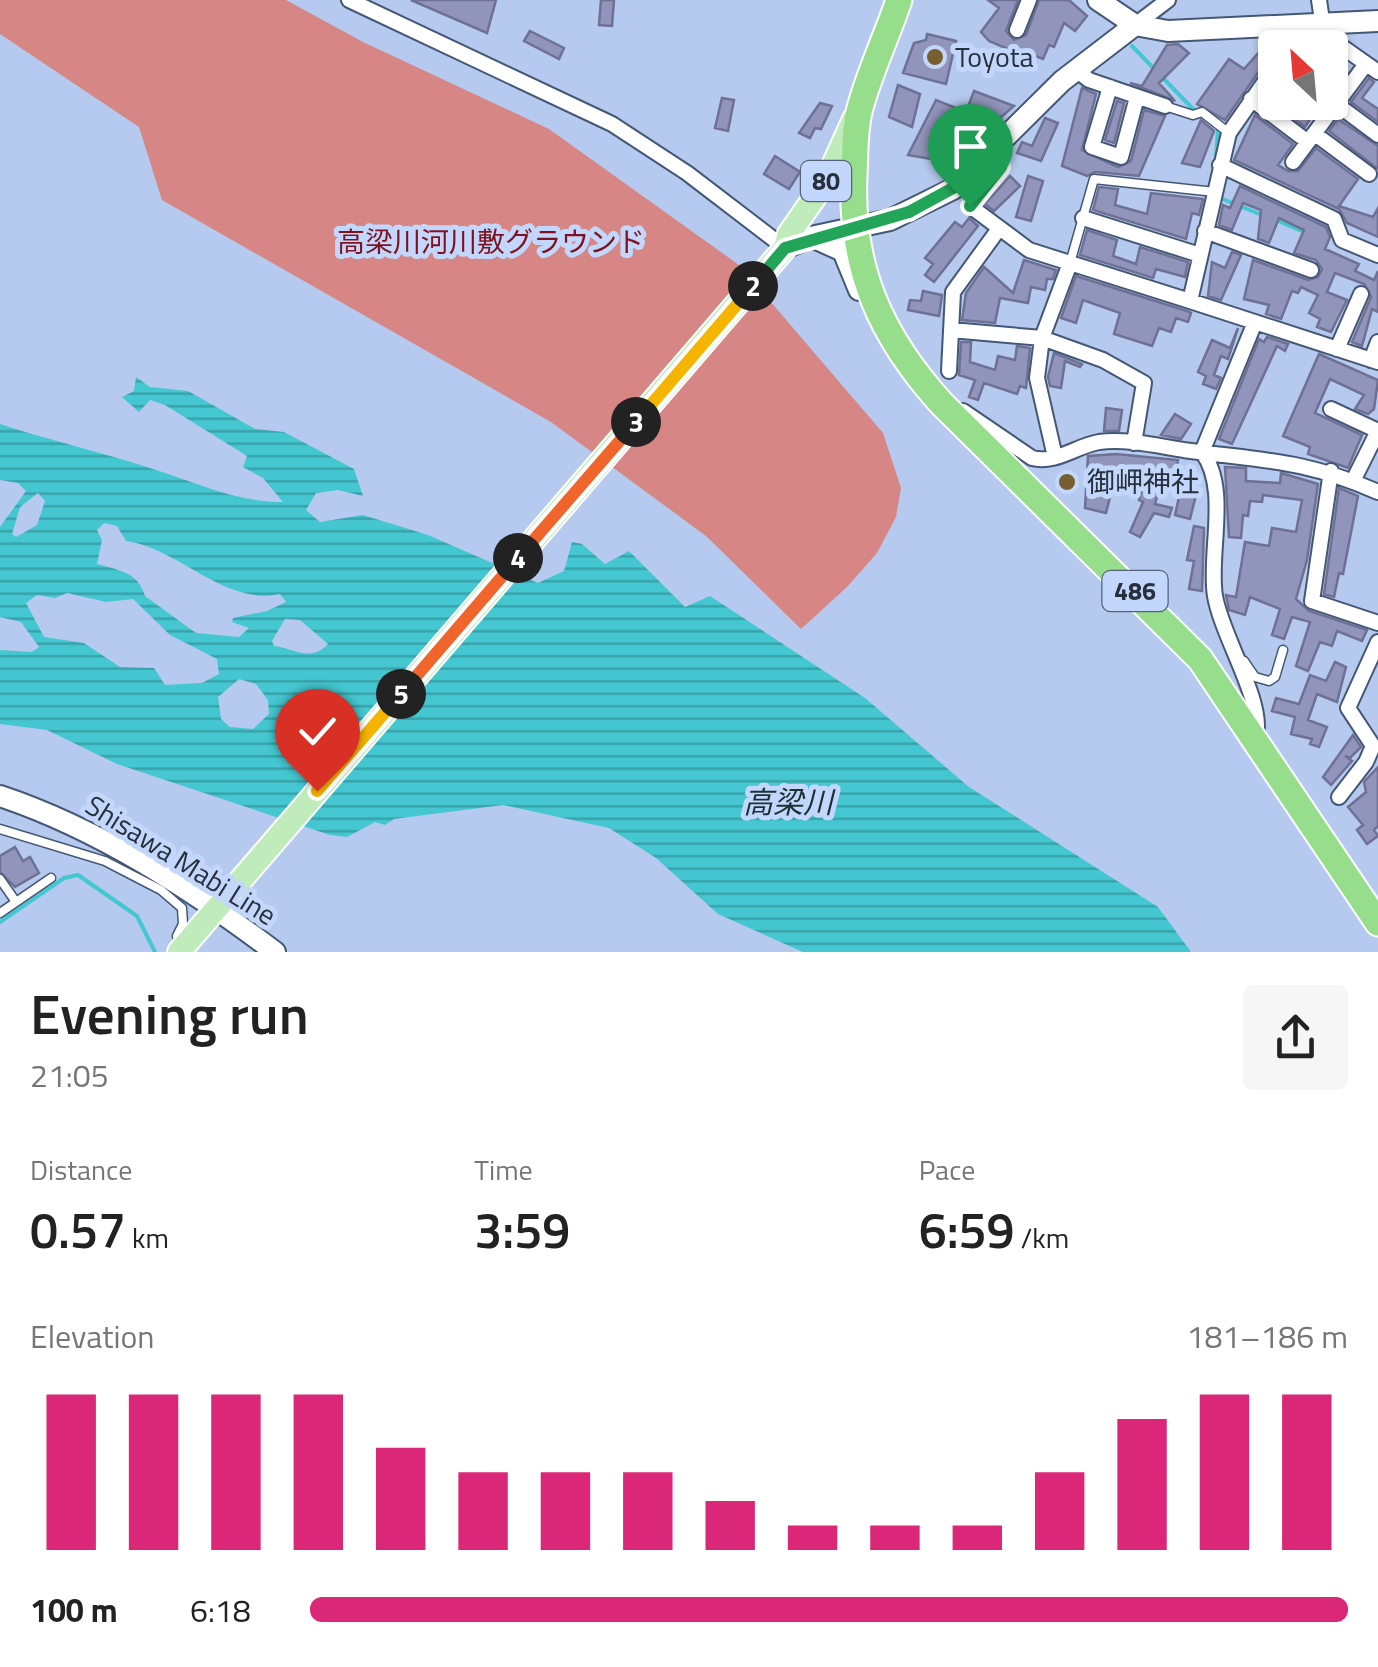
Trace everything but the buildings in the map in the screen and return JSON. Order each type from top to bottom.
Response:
[{"type":"highway","name":"486","points":[[899,0],[859,110],[855,158],[854,228],[865,285],[876,311],[908,365],[942,404],[1178,634],[1256,736],[1378,922]]},
{"type":"main road","name":"80","points":[[179,945],[220,903],[785,248],[789,234],[826,181],[859,110]]},
{"type":"street","points":[[349,0],[612,124],[687,173],[785,248],[810,237],[902,215],[935,200]]},
{"type":"street","points":[[1017,30],[1029,0]]},
{"type":"street","points":[[1098,0],[1135,25],[1168,32],[1297,24],[1321,6]]},
{"type":"street","points":[[865,285],[872,244],[888,232],[921,218],[935,200],[997,148],[1076,70],[1168,0]]},
{"type":"street","points":[[1321,6],[1378,20]]},
{"type":"street","points":[[1321,6],[1324,34],[1372,68],[1348,89]]},
{"type":"street","points":[[1295,30],[1297,24]]},
{"type":"street","points":[[1076,70],[1110,88],[1164,106]]},
{"type":"street","points":[[1110,88],[1092,148],[1121,158],[1137,97]]},
{"type":"street","points":[[1190,302],[1229,133],[1258,90]]},
{"type":"street","points":[[1251,100],[1370,174]]},
{"type":"street","points":[[1348,113],[1378,135]]},
{"type":"street","points":[[1294,162],[1322,120]]},
{"type":"street","points":[[997,148],[1001,167],[970,206],[1028,250],[1374,361],[1378,342]]},
{"type":"street","points":[[855,158],[865,200],[877,210],[902,215]]},
{"type":"street","points":[[1220,164],[1334,219],[1342,240],[1378,255]]},
{"type":"street","points":[[1083,218],[1200,255]]},
{"type":"street","points":[[949,371],[953,292],[998,230]]},
{"type":"street","points":[[1205,230],[1311,270]]},
{"type":"street","points":[[810,237],[826,240],[843,251],[863,300],[876,311]]},
{"type":"street","points":[[1056,457],[1036,378],[1042,338],[1070,263]]},
{"type":"street","points":[[1337,348],[1361,294]]},
{"type":"street","points":[[1255,322],[1202,452],[1214,475],[1215,594],[1226,638],[1254,706],[1256,736]]},
{"type":"street","points":[[951,330],[1042,338],[1104,360],[1144,384],[1134,443]]},
{"type":"street","points":[[942,404],[952,403],[1032,458],[1056,457],[1098,442],[1257,455],[1332,471],[1378,492]]},
{"type":"street","points":[[1330,409],[1378,432],[1353,481]]},
{"type":"street","points":[[1332,471],[1312,601],[1378,623]]},
{"type":"street","points":[[1339,798],[1373,746],[1348,708],[1378,642]]},
{"type":"street","name":"Shisawa Mabi Line","points":[[0,796],[55,814],[220,903],[275,952]]},
{"type":"lane","points":[[1164,106],[1198,114],[1229,133]]},
{"type":"lane","points":[[1070,263],[1094,179],[1213,193]]},
{"type":"lane","points":[[1226,638],[1261,682],[1275,677],[1283,650]]},
{"type":"lane","points":[[0,829],[136,874],[182,908],[179,945]]},
{"type":"lane","points":[[0,913],[51,878]]},
{"type":"lane","points":[[0,879],[16,902]]},
{"type":"green space","name":"高梁川河川敷グラウンド","points":[[0,0],[286,0],[363,42],[549,129],[739,265],[883,433],[901,488],[896,517],[877,553],[801,629],[706,536],[551,422],[162,200],[139,127],[0,34]]},
{"type":"water","name":"高梁川","points":[[136,377],[150,387],[188,391],[255,429],[284,432],[354,469],[363,496],[338,490],[316,493],[306,510],[320,522],[363,515],[428,535],[538,583],[564,571],[572,542],[582,544],[605,564],[629,551],[685,607],[710,596],[865,698],[969,787],[1158,907],[1191,952],[803,952],[718,914],[656,858],[609,828],[503,805],[394,819],[385,825],[375,822],[347,837],[330,835],[117,764],[47,730],[0,724],[0,650],[32,652],[39,647],[21,622],[0,617],[0,527],[26,491],[18,483],[0,480],[0,424],[234,496],[283,502],[263,478],[243,467],[247,456],[165,405],[150,400],[139,412],[122,397],[134,391]],"holes":[[[38,493],[45,501],[37,525],[16,537],[12,534],[20,507]],[[104,523],[117,526],[126,541],[165,554],[221,584],[240,592],[280,594],[286,602],[267,611],[233,618],[232,622],[249,628],[239,637],[196,633],[145,596],[132,576],[97,564],[102,540],[97,530]],[[67,593],[106,602],[133,599],[170,635],[217,659],[219,674],[202,683],[165,685],[154,668],[120,667],[84,643],[44,637],[26,603],[37,595],[55,598]],[[285,619],[300,620],[328,644],[308,654],[274,646],[272,641]],[[239,679],[256,684],[268,700],[269,714],[253,729],[230,727],[221,719],[218,697]]]},
{"type":"waterway","points":[[1132,46],[1195,111]]},
{"type":"waterway","points":[[1216,158],[1218,129]]},
{"type":"waterway","points":[[1220,198],[1262,215]]},
{"type":"waterway","points":[[1276,220],[1304,232]]},
{"type":"waterway","points":[[0,922],[64,878],[78,875],[137,916],[155,952]]},
{"type":"place","name":"Toyota","points":[[935,57]]},
{"type":"place","name":"御岬神社","points":[[1067,482]]},
{"type":"route","points":[[317,791],[785,248],[810,237],[876,224],[935,200],[997,148],[1001,167],[970,206]]}]
